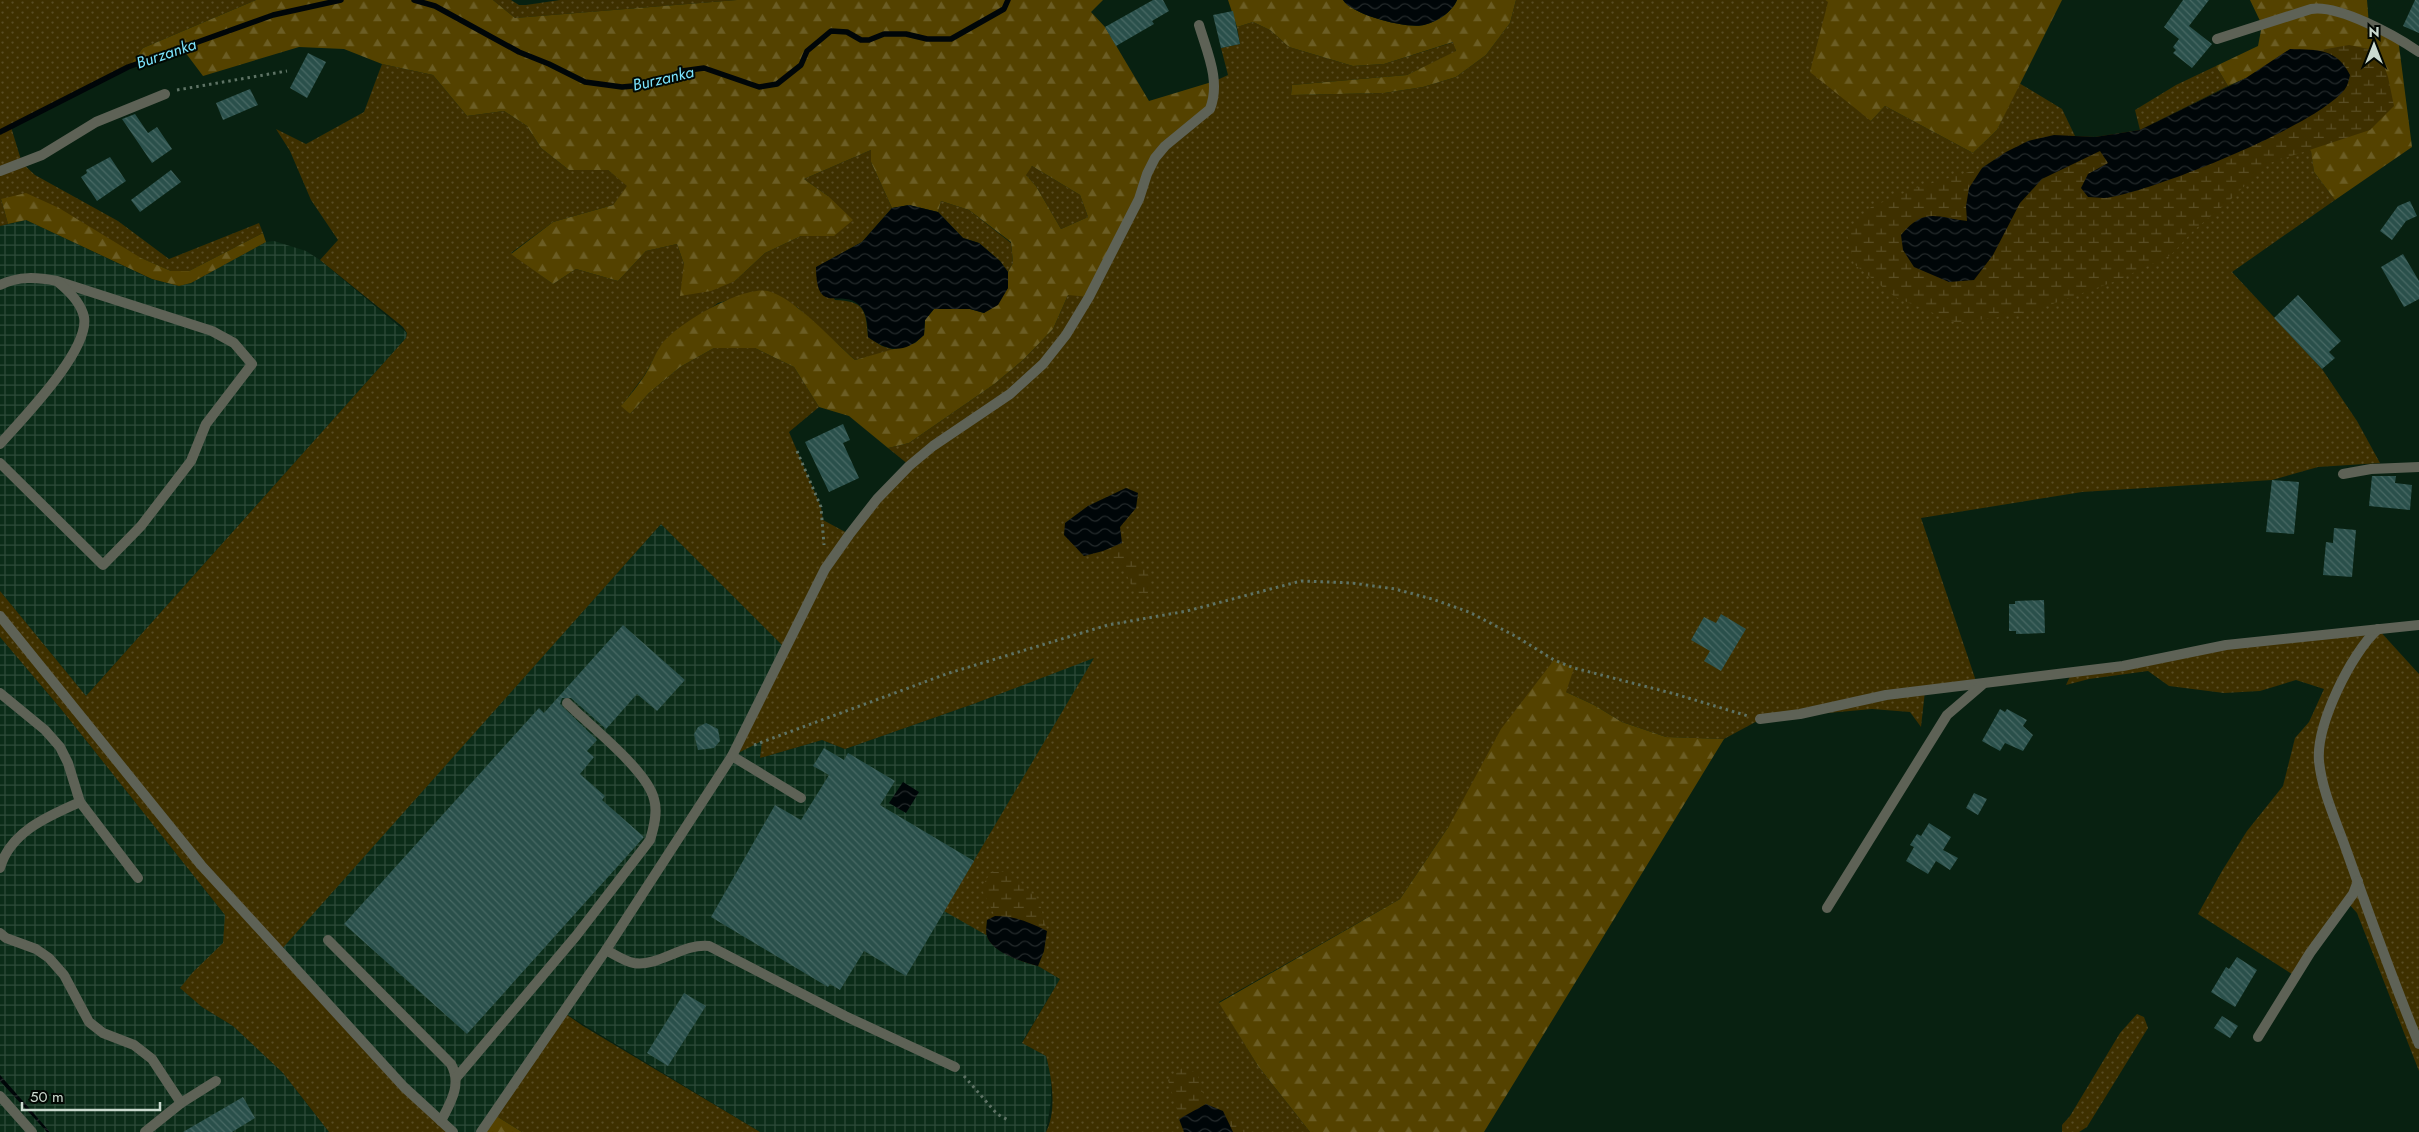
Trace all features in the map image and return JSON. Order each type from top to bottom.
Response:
[{"type":"lane","points":[[2218,39],[2310,9],[2322,8],[2346,15],[2398,38],[2419,52]]},
{"type":"lane","points":[[481,1132],[606,950],[732,756],[825,569],[877,499],[909,466],[933,446],[1010,394],[1043,364],[1066,335],[1089,297],[1139,199],[1146,174],[1155,158],[1164,146],[1210,109],[1214,100],[1215,81],[1200,25]]},
{"type":"lane","points":[[0,170],[42,155],[96,122],[165,94]]},
{"type":"lane","points":[[0,285],[22,278],[42,278],[57,281],[212,331],[234,343],[252,364],[206,424],[191,461],[141,526],[102,565],[0,463]]},
{"type":"lane","points":[[0,444],[71,358],[82,336],[84,317],[81,309],[75,299],[57,281]]},
{"type":"lane","points":[[2344,474],[2371,469],[2419,467]]},
{"type":"lane","points":[[0,616],[201,865],[404,1087],[453,1132]]},
{"type":"lane","points":[[1760,719],[1800,714],[1886,694],[2123,666],[2226,645],[2419,625]]},
{"type":"lane","points":[[2378,629],[2368,638],[2359,652],[2334,698],[2324,722],[2319,751],[2323,779],[2358,882],[2385,960],[2419,1044]]},
{"type":"lane","points":[[1826,908],[1947,715],[1974,690],[1990,682]]},
{"type":"lane","points":[[0,693],[45,730],[60,747],[68,764],[80,802],[138,878]]},
{"type":"lane","points":[[441,1121],[451,1101],[456,1078],[576,936],[650,840],[654,829],[655,800],[646,781],[567,703]]},
{"type":"lane","points":[[732,756],[801,798]]},
{"type":"lane","points":[[0,868],[6,853],[16,840],[54,813],[80,802]]},
{"type":"lane","points":[[2258,1037],[2310,953],[2353,894],[2358,882]]},
{"type":"lane","points":[[0,933],[6,938],[36,949],[49,958],[64,975],[89,1022],[102,1033],[134,1045],[152,1059],[181,1103]]},
{"type":"lane","points":[[328,940],[440,1051],[451,1064],[456,1078]]},
{"type":"lane","points":[[606,950],[628,961],[639,963],[691,946],[709,946],[845,1016],[955,1067]]},
{"type":"lane","points":[[145,1132],[181,1103],[216,1081]]},
{"type":"lane","points":[[0,1096],[32,1132]]},
{"type":"path","points":[[165,94],[205,83],[287,71]]},
{"type":"path","points":[[797,451],[821,507],[825,569]]},
{"type":"path","points":[[732,756],[763,740],[949,673],[1108,625],[1187,611],[1301,581],[1352,583],[1395,589],[1432,599],[1469,612],[1517,637],[1554,660],[1574,668],[1760,719]]},
{"type":"path","points":[[955,1067],[997,1114],[1008,1120]]},
{"type":"shaded area","points":[[26,220],[151,279],[179,286],[191,283],[266,242],[274,241],[306,251],[320,260],[407,333],[406,338],[86,696],[0,591],[0,226]]},
{"type":"shaded area","points":[[661,524],[786,649],[760,758],[822,740],[845,749],[976,703],[1095,657],[945,910],[1060,979],[1022,1042],[1046,1056],[1051,1075],[1051,1101],[1046,1132],[760,1132],[563,1012],[481,1132],[453,1132],[279,951]]},
{"type":"shaded area","points":[[0,637],[61,709],[225,915],[224,943],[193,972],[202,1007],[233,1026],[283,1073],[329,1132],[0,1132]]},
{"type":"green space","points":[[0,0],[256,0],[143,48],[128,67],[118,74],[11,127],[22,163],[35,175],[118,221],[169,259],[259,223],[263,233],[189,271],[171,271],[1,199],[8,224],[0,226]]},
{"type":"green space","points":[[256,0],[493,0],[515,18],[737,0],[1103,0],[1091,12],[1105,27],[1149,101],[1215,81],[1214,100],[1165,146],[1089,297],[1068,295],[1053,329],[1023,360],[993,385],[909,443],[888,448],[849,416],[819,407],[794,367],[755,348],[714,348],[680,367],[649,393],[630,414],[621,406],[642,379],[659,348],[669,336],[695,317],[727,300],[743,294],[768,291],[779,295],[802,311],[855,360],[915,343],[924,335],[925,320],[934,309],[970,309],[984,313],[1008,288],[1008,272],[1013,263],[1011,242],[969,210],[941,201],[938,212],[909,205],[892,208],[871,162],[871,150],[804,179],[828,196],[853,220],[834,236],[801,236],[765,253],[735,281],[711,291],[680,296],[684,264],[677,244],[646,251],[618,281],[576,269],[553,284],[511,254],[553,222],[613,205],[627,186],[608,170],[569,170],[541,148],[527,126],[504,111],[467,116],[433,75],[382,64],[344,49],[299,47],[203,76],[182,48],[128,67],[143,48]],"holes":[[[1032,166],[1080,195],[1088,217],[1061,229],[1036,186],[1026,175]]]},
{"type":"green space","points":[[493,0],[511,0],[519,5],[526,5],[560,0],[737,0],[515,18]]},
{"type":"green space","points":[[1228,0],[1343,0],[1348,6],[1368,16],[1393,23],[1416,26],[1429,24],[1439,19],[1452,9],[1457,0],[1516,0],[1510,23],[1486,55],[1456,77],[1423,87],[1384,93],[1291,95],[1292,85],[1407,75],[1456,51],[1453,42],[1384,64],[1353,66],[1289,47],[1270,30],[1253,22],[1237,27]]},
{"type":"green space","points":[[1516,0],[1825,0],[1828,1],[1871,121],[1885,106],[1973,153],[1997,130],[2019,83],[2062,109],[2075,136],[2037,140],[2004,154],[1982,168],[2307,118],[2314,172],[2335,200],[2232,272],[2322,369],[2357,421],[2380,463],[2318,467],[2272,480],[2082,492],[1921,518],[1977,684],[1925,691],[1921,727],[1910,712],[1872,709],[1761,719],[1724,739],[1666,737],[1622,722],[1594,705],[1566,692],[1449,826],[1400,899],[1219,1002],[1258,1066],[1310,1132],[1046,1132],[1051,1114],[1052,1084],[1046,1056],[1022,1043],[1060,979],[1038,966],[1044,951],[987,920],[986,935],[944,911],[1094,658],[976,703],[845,749],[822,740],[760,758],[762,741],[732,756],[786,649],[661,524],[280,951],[453,1132],[329,1132],[283,1073],[233,1026],[202,1007],[180,988],[193,972],[223,943],[225,915],[61,709],[0,637],[0,591],[86,696],[406,338],[407,333],[403,327],[320,260],[338,240],[311,200],[290,151],[276,129],[306,144],[364,112],[382,64],[433,75],[467,116],[504,111],[527,126],[541,148],[569,170],[608,170],[628,186],[613,205],[553,222],[511,253],[553,284],[576,269],[618,281],[646,251],[677,244],[684,264],[735,281],[765,253],[801,236],[834,236],[828,196],[804,179],[871,150],[871,162],[892,208],[862,242],[817,267],[835,300],[852,302],[862,308],[868,337],[882,346],[895,350],[855,360],[797,307],[767,291],[745,295],[718,303],[662,344],[644,376],[622,405],[630,414],[649,393],[680,367],[714,348],[755,348],[794,367],[819,407],[789,432],[821,507],[823,520],[849,534],[909,465],[888,448],[909,443],[993,385],[1023,360],[1053,329],[1068,295],[1147,174],[1215,81],[1228,75],[1221,48],[1240,44],[1237,27],[1253,22],[1270,30],[1289,47],[1353,66],[1384,64],[1454,42],[1456,52],[1407,75],[1292,85],[1291,95],[1384,93],[1423,87],[1456,77],[1486,55],[1510,23]],"holes":[[[1126,488],[1138,493],[1136,507],[1120,527],[1084,556],[1074,545],[1065,523],[1088,506]]]},
{"type":"green space","points":[[1825,0],[2062,0],[1997,130],[1973,153],[1885,106],[1871,121],[1810,72],[1828,2]]},
{"type":"green space","points":[[2250,0],[2367,0],[2369,25],[2398,38],[2412,147],[2335,200],[2314,172],[2311,151],[2246,78],[2228,86],[2216,66],[2258,46],[2262,25]]},
{"type":"green space","points":[[2349,45],[2379,51],[2388,77],[2394,106],[2370,130],[2267,164],[2229,201],[2193,231],[2171,255],[2116,281],[2027,313],[1957,323],[1895,297],[1854,264],[1847,234],[1871,207],[1916,188],[1982,168],[2006,152],[2028,141],[2054,135],[2095,137],[2140,130],[2246,78],[2290,49],[2321,50]]},
{"type":"green space","points":[[2216,66],[2228,86],[2140,130],[2135,110],[2176,85]]},
{"type":"green space","points":[[1032,166],[1080,195],[1088,217],[1061,229],[1036,186],[1025,174]]},
{"type":"green space","points":[[26,193],[59,208],[141,258],[171,271],[189,271],[263,233],[266,242],[191,283],[179,286],[152,279],[26,220],[8,224],[1,199]]},
{"type":"green space","points":[[941,201],[969,210],[1011,243],[1013,263],[1008,272],[1000,261],[979,243],[963,238],[938,212]]},
{"type":"green space","points":[[1126,488],[1138,493],[1136,508],[1120,527],[1121,540],[1132,557],[1147,571],[1149,585],[1147,596],[1136,596],[1122,564],[1103,551],[1084,556],[1064,535],[1065,523],[1088,506]]},
{"type":"green space","points":[[2378,629],[2419,674],[2419,1071],[2357,913],[2348,903],[2295,976],[2198,914],[2247,831],[2283,786],[2295,738],[2309,722],[2324,689],[2296,680],[2260,691],[2224,693],[2169,686],[2148,671],[2089,679],[2066,685],[2072,672],[2210,648]]},
{"type":"green space","points":[[1554,660],[1574,668],[1566,692],[1594,705],[1622,722],[1666,737],[1724,739],[1484,1132],[1310,1132],[1258,1066],[1219,1003],[1400,899],[1449,826],[1501,729]]},
{"type":"green space","points":[[991,872],[1010,872],[1039,900],[1047,931],[1044,951],[1038,966],[1001,951],[995,947],[987,936],[987,920],[995,916],[981,888]]},
{"type":"green space","points":[[563,1012],[583,1026],[760,1132],[522,1132],[493,1114]]},
{"type":"green space","points":[[2137,1014],[2144,1017],[2148,1028],[2087,1127],[2079,1132],[2062,1132],[2062,1125],[2070,1116],[2120,1033]]},
{"type":"green space","points":[[1182,1068],[1197,1073],[1206,1104],[1223,1111],[1250,1132],[1184,1132],[1168,1080]]},
{"type":"green space","points":[[493,1114],[522,1132],[481,1132]]},
{"type":"water","points":[[1343,0],[1457,0],[1452,9],[1439,19],[1429,24],[1416,26],[1393,23],[1368,16],[1348,6]]},
{"type":"water","points":[[2290,49],[2325,52],[2332,55],[2345,66],[2350,75],[2345,89],[2329,104],[2304,120],[2236,154],[2199,169],[2133,192],[2108,198],[2088,197],[2081,188],[2088,174],[2108,163],[2100,151],[2042,179],[2020,203],[1993,255],[1974,280],[1949,282],[1914,267],[1903,250],[1901,235],[1917,220],[1924,217],[1939,216],[1967,221],[1966,206],[1969,188],[1982,168],[2006,152],[2028,141],[2054,135],[2095,137],[2140,130],[2246,78]]},
{"type":"water","points":[[909,205],[938,212],[963,238],[979,243],[1000,261],[1008,272],[1008,288],[998,305],[984,313],[970,309],[934,309],[925,320],[924,335],[910,345],[896,349],[883,346],[868,337],[865,315],[858,304],[851,300],[830,298],[820,291],[816,267],[862,242],[892,208]]},
{"type":"water","points":[[1126,488],[1138,493],[1136,508],[1120,527],[1122,543],[1084,556],[1064,535],[1065,523],[1088,506]]},
{"type":"water","points":[[903,782],[919,792],[906,813],[889,803]]},
{"type":"water","points":[[995,916],[1022,920],[1047,931],[1044,951],[1038,966],[1001,952],[990,942],[986,932],[987,920]]},
{"type":"water","points":[[0,1075],[50,1132],[47,1132],[0,1081]]},
{"type":"water","points":[[1206,1104],[1223,1111],[1233,1132],[1184,1132],[1179,1119]]},
{"type":"building","points":[[1153,0],[1163,0],[1169,11],[1152,21],[1154,24],[1116,46],[1105,27]]},
{"type":"building","points":[[2183,0],[2209,0],[2189,26],[2212,44],[2192,68],[2173,53],[2176,50],[2173,47],[2179,39],[2164,27]]},
{"type":"building","points":[[2415,0],[2419,0],[2419,33],[2403,26]]},
{"type":"building","points":[[1233,11],[1240,44],[1221,48],[1213,15]]},
{"type":"building","points":[[308,53],[326,62],[307,98],[290,88]]},
{"type":"building","points":[[250,89],[258,105],[223,120],[216,103]]},
{"type":"building","points":[[135,114],[148,133],[157,127],[172,149],[152,163],[122,119]]},
{"type":"building","points":[[110,157],[126,181],[97,201],[81,177],[87,173],[86,170]]},
{"type":"building","points":[[171,170],[181,182],[140,212],[131,200]]},
{"type":"building","points":[[2410,201],[2417,216],[2406,221],[2392,240],[2380,231],[2398,206]]},
{"type":"building","points":[[2403,254],[2419,281],[2419,299],[2404,307],[2381,267]]},
{"type":"building","points":[[2298,295],[2341,341],[2329,352],[2335,358],[2322,369],[2274,318]]},
{"type":"building","points":[[843,424],[850,440],[843,443],[859,478],[829,492],[805,442]]},
{"type":"building","points":[[2372,476],[2396,476],[2395,483],[2412,485],[2410,510],[2369,506]]},
{"type":"building","points":[[2272,480],[2299,482],[2294,534],[2266,532]]},
{"type":"building","points":[[2334,528],[2356,530],[2352,577],[2323,575],[2326,542],[2333,543]]},
{"type":"building","points":[[2044,600],[2045,633],[2016,634],[2016,631],[2009,631],[2009,604],[2015,604],[2015,601]]},
{"type":"building","points":[[1721,614],[1746,629],[1721,671],[1704,661],[1710,651],[1691,640],[1704,617],[1716,623]]},
{"type":"building","points":[[623,625],[685,680],[657,711],[637,694],[606,729],[571,698],[562,698],[560,704],[597,740],[587,751],[594,757],[580,774],[605,796],[602,800],[644,837],[467,1034],[344,924],[539,708],[544,713]]},
{"type":"building","points":[[2000,709],[2005,712],[2007,709],[2027,720],[2023,726],[2033,735],[2023,751],[2005,743],[2000,751],[1982,741]]},
{"type":"building","points":[[706,723],[718,729],[720,741],[714,748],[698,750],[694,734],[698,727]]},
{"type":"building","points":[[824,748],[844,760],[848,753],[895,781],[880,805],[974,861],[906,976],[864,951],[840,990],[830,984],[828,987],[711,917],[775,805],[801,820],[829,775],[813,766]]},
{"type":"building","points":[[1974,793],[1987,799],[1978,815],[1966,808]]},
{"type":"building","points":[[1929,823],[1951,837],[1943,850],[1958,858],[1950,870],[1936,861],[1928,874],[1906,861],[1914,847],[1910,845],[1917,834],[1921,836]]},
{"type":"building","points":[[2237,957],[2257,970],[2235,1007],[2211,992],[2226,967],[2229,969]]},
{"type":"building","points":[[684,993],[706,1006],[668,1066],[647,1053]]},
{"type":"building","points":[[2222,1016],[2238,1026],[2230,1038],[2214,1028]]},
{"type":"building","points":[[243,1097],[255,1118],[232,1132],[183,1132]]},
{"type":"waterway","name":"Burzanka","points":[[0,132],[128,67],[273,15],[341,0]]},
{"type":"waterway","name":"Burzanka","points":[[414,0],[435,6],[519,52],[585,82],[622,87],[644,85],[666,79],[682,71],[704,68],[759,87],[777,84],[801,65],[807,51],[831,31],[847,32],[861,40],[869,40],[884,34],[906,34],[927,39],[951,39],[1004,9],[1008,0]]}]
